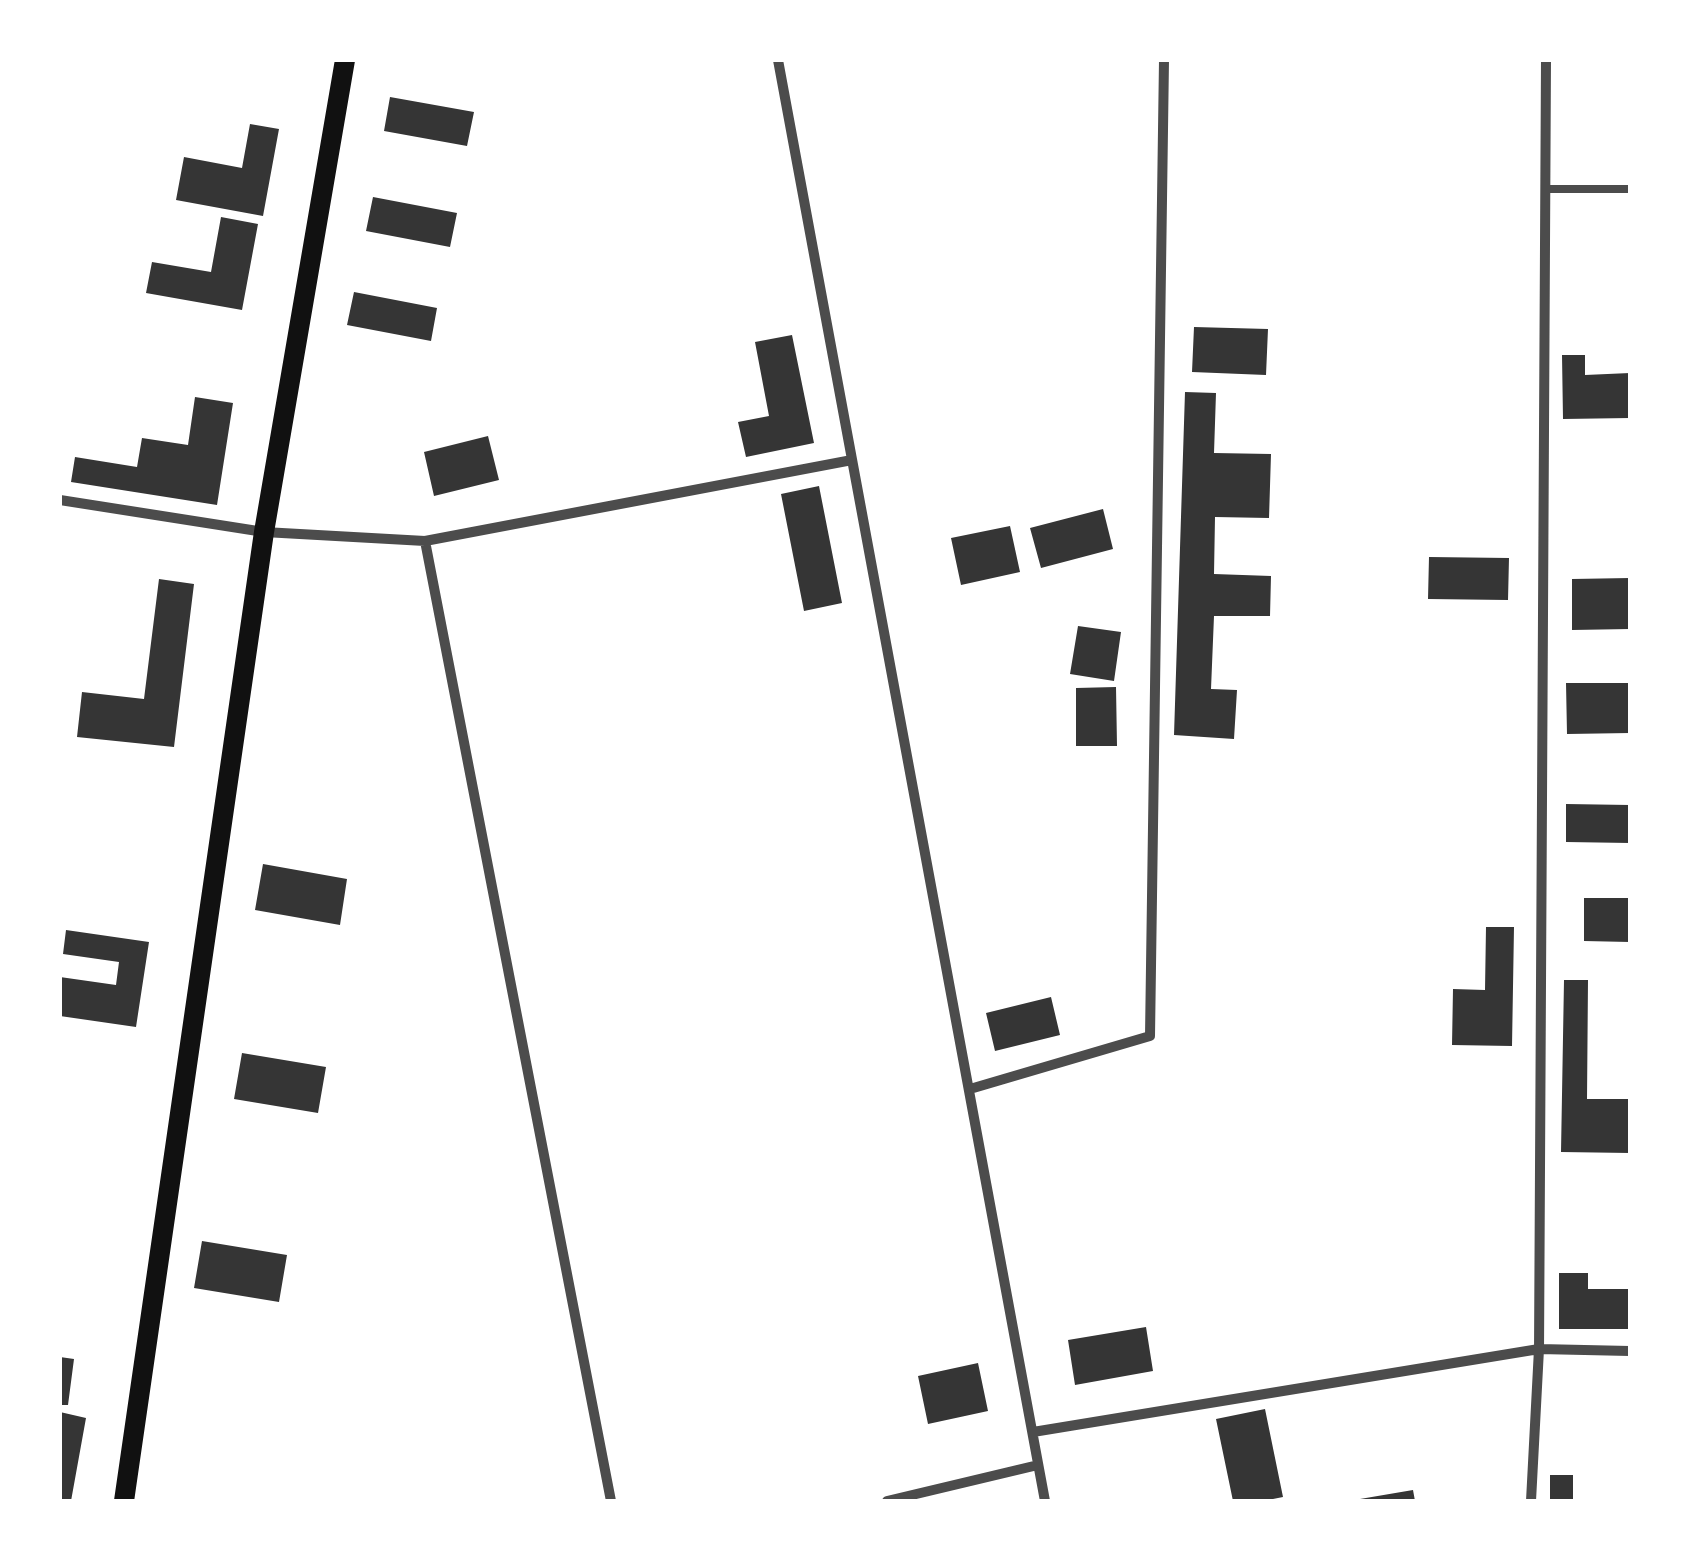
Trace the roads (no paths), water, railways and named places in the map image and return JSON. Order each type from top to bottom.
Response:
[{"type":"main road","points":[[124,1501],[264,532],[345,60]]},
{"type":"street","points":[[778,60],[1045,1501]]},
{"type":"street","points":[[970,1090],[1150,1036],[1164,60]]},
{"type":"street","points":[[1531,1501],[1539,1349],[1546,60]]},
{"type":"street","points":[[60,500],[264,532],[425,541],[852,460]]},
{"type":"street","points":[[425,541],[610,1501]]},
{"type":"street","points":[[1032,1432],[1539,1349],[1630,1350]]},
{"type":"street","points":[[887,1501],[1038,1465]]},
{"type":"lane","points":[[1545,189],[1630,189]]}]
